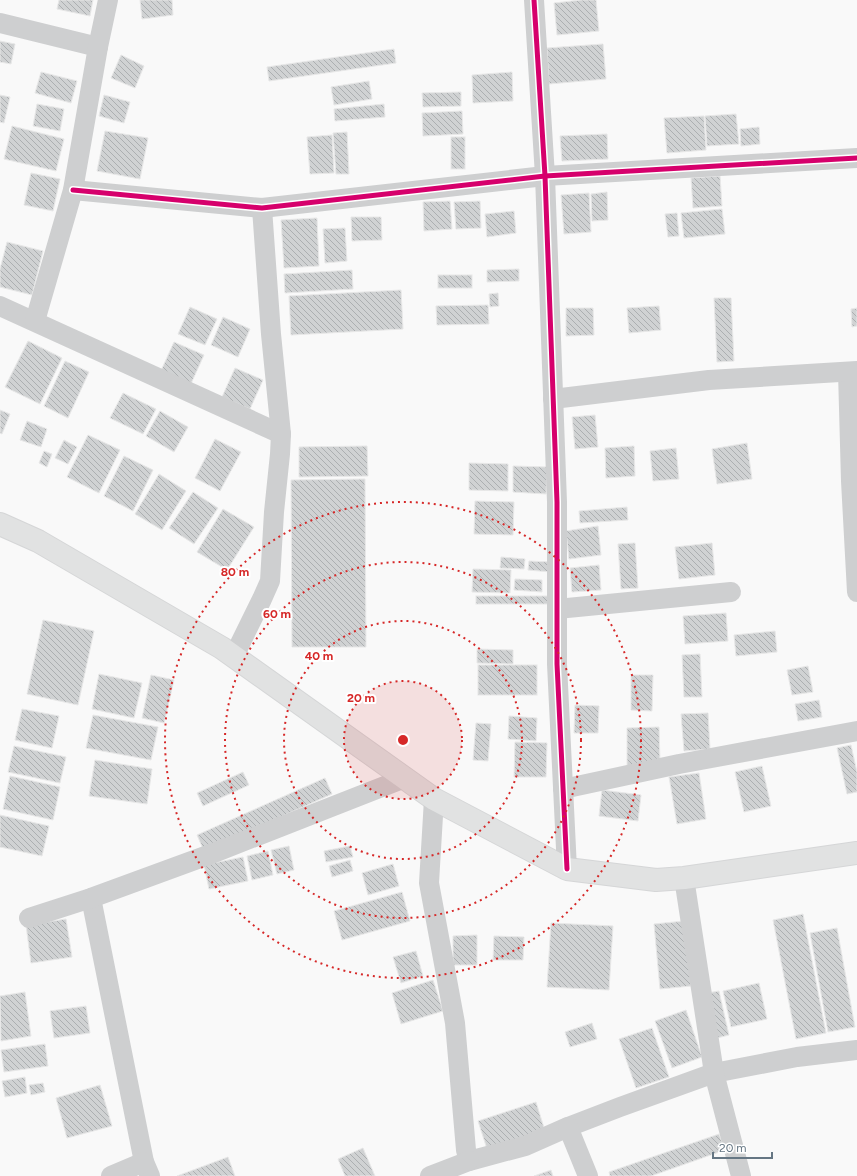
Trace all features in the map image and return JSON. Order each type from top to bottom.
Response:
[{"type":"main road","points":[[0,524],[38,541],[234,656],[434,799],[567,869],[656,880],[684,878],[857,853]]},
{"type":"street","points":[[35,321],[73,190],[98,47],[108,0]]},
{"type":"street","points":[[534,0],[545,176],[557,502],[557,664],[567,869]]},
{"type":"street","points":[[0,23],[98,47]]},
{"type":"street","points":[[73,190],[262,208],[545,176],[857,158]]},
{"type":"street","points":[[234,656],[270,581],[281,434],[262,208]]},
{"type":"street","points":[[0,306],[281,434]]},
{"type":"street","points":[[553,400],[710,380],[852,372],[851,481],[857,592]]},
{"type":"street","points":[[557,609],[731,592]]},
{"type":"street","points":[[563,789],[664,767],[857,731]]},
{"type":"street","points":[[29,918],[90,898],[212,854],[405,778]]},
{"type":"street","points":[[434,799],[429,883],[455,1023],[466,1150],[469,1161]]},
{"type":"street","points":[[684,878],[714,1073],[740,1176]]},
{"type":"street","points":[[90,898],[147,1169],[111,1176]]},
{"type":"street","points":[[430,1176],[469,1161],[525,1146],[620,1106],[714,1073],[797,1057],[857,1050]]},
{"type":"street","points":[[568,1127],[588,1176]]},
{"type":"building","points":[[59,0],[93,0],[90,16],[57,9]]},
{"type":"building","points":[[140,0],[172,0],[173,15],[142,19]]},
{"type":"building","points":[[596,0],[599,31],[557,35],[554,3]]},
{"type":"building","points":[[0,41],[15,44],[11,64],[0,62]]},
{"type":"building","points":[[603,44],[606,79],[549,84],[547,48]]},
{"type":"building","points":[[394,49],[396,63],[269,81],[267,67]]},
{"type":"building","points":[[121,55],[144,66],[135,88],[111,78]]},
{"type":"building","points":[[41,72],[77,81],[71,103],[35,93]]},
{"type":"building","points":[[512,72],[513,101],[473,103],[472,75]]},
{"type":"building","points":[[369,81],[372,99],[334,105],[331,87]]},
{"type":"building","points":[[461,92],[461,106],[423,107],[422,93]]},
{"type":"building","points":[[0,95],[10,97],[4,123],[0,122]]},
{"type":"building","points":[[104,95],[130,102],[124,123],[99,116]]},
{"type":"building","points":[[37,104],[64,109],[60,131],[33,126]]},
{"type":"building","points":[[384,104],[385,117],[335,121],[334,109]]},
{"type":"building","points":[[462,111],[463,134],[423,136],[422,113]]},
{"type":"building","points":[[736,114],[739,144],[707,146],[705,116]]},
{"type":"building","points":[[704,116],[706,150],[667,153],[664,118]]},
{"type":"building","points":[[12,126],[64,139],[56,171],[4,159]]},
{"type":"building","points":[[759,127],[760,144],[741,146],[740,129]]},
{"type":"building","points":[[105,131],[148,138],[140,179],[97,171]]},
{"type":"building","points":[[347,132],[349,174],[336,174],[333,133]]},
{"type":"building","points":[[607,134],[608,159],[562,161],[560,136]]},
{"type":"building","points":[[332,135],[334,173],[310,174],[307,137]]},
{"type":"building","points":[[451,137],[465,137],[465,169],[451,169]]},
{"type":"building","points":[[31,173],[60,179],[53,211],[24,205]]},
{"type":"building","points":[[720,176],[722,206],[693,208],[691,178]]},
{"type":"building","points":[[607,192],[608,220],[592,221],[591,194]]},
{"type":"building","points":[[589,193],[591,232],[564,234],[561,195]]},
{"type":"building","points":[[450,201],[452,229],[424,231],[423,202]]},
{"type":"building","points":[[480,201],[481,228],[456,229],[454,202]]},
{"type":"building","points":[[722,209],[725,234],[684,238],[681,213]]},
{"type":"building","points":[[514,211],[516,233],[487,237],[485,214]]},
{"type":"building","points":[[677,213],[679,236],[668,237],[665,214]]},
{"type":"building","points":[[351,217],[381,217],[382,240],[352,241]]},
{"type":"building","points":[[317,218],[319,266],[284,268],[281,220]]},
{"type":"building","points":[[345,228],[347,261],[325,263],[323,229]]},
{"type":"building","points":[[7,242],[43,251],[32,295],[0,287],[0,269]]},
{"type":"building","points":[[519,269],[519,281],[487,282],[487,270]]},
{"type":"building","points":[[352,270],[353,289],[285,293],[284,274]]},
{"type":"building","points":[[438,275],[472,275],[472,288],[438,288]]},
{"type":"building","points":[[401,290],[403,329],[291,335],[289,296]]},
{"type":"building","points":[[498,293],[499,306],[490,307],[489,294]]},
{"type":"building","points":[[714,298],[731,298],[734,361],[717,362]]},
{"type":"building","points":[[488,305],[489,324],[437,325],[436,306]]},
{"type":"building","points":[[659,306],[661,330],[629,333],[627,308]]},
{"type":"building","points":[[190,307],[217,319],[205,345],[178,334]]},
{"type":"building","points":[[566,308],[593,308],[594,335],[566,336]]},
{"type":"building","points":[[857,308],[857,326],[852,327],[851,309]]},
{"type":"building","points":[[223,317],[250,329],[238,357],[211,345]]},
{"type":"building","points":[[28,341],[62,358],[40,404],[5,387]]},
{"type":"building","points":[[174,342],[204,355],[189,388],[159,375]]},
{"type":"building","points":[[65,361],[89,372],[68,418],[44,406]]},
{"type":"building","points":[[235,368],[263,380],[250,409],[222,397]]},
{"type":"building","points":[[123,393],[156,409],[143,434],[110,418]]},
{"type":"building","points":[[0,410],[10,414],[2,434],[0,433]]},
{"type":"building","points":[[160,411],[188,427],[174,452],[146,436]]},
{"type":"building","points":[[595,415],[598,447],[575,449],[572,417]]},
{"type":"building","points":[[27,421],[47,429],[41,447],[20,440]]},
{"type":"building","points":[[88,435],[120,450],[99,493],[67,477]]},
{"type":"building","points":[[215,439],[241,452],[220,491],[195,478]]},
{"type":"building","points":[[64,440],[77,447],[68,464],[55,458]]},
{"type":"building","points":[[747,443],[752,479],[717,484],[712,449]]},
{"type":"building","points":[[367,446],[368,476],[299,477],[299,447]]},
{"type":"building","points":[[634,446],[635,476],[606,478],[605,448]]},
{"type":"building","points":[[676,448],[679,479],[653,481],[650,451]]},
{"type":"building","points":[[44,451],[52,454],[47,467],[39,463]]},
{"type":"building","points":[[124,456],[153,470],[133,511],[104,496]]},
{"type":"building","points":[[469,463],[508,464],[508,491],[469,490]]},
{"type":"building","points":[[513,466],[547,467],[546,494],[513,492]]},
{"type":"building","points":[[159,474],[186,491],[162,530],[135,514]]},
{"type":"building","points":[[365,479],[366,647],[292,647],[291,480]]},
{"type":"building","points":[[193,492],[218,508],[194,544],[169,528]]},
{"type":"building","points":[[475,501],[514,502],[513,535],[474,534]]},
{"type":"building","points":[[627,507],[628,520],[580,523],[579,511]]},
{"type":"building","points":[[223,509],[254,527],[227,570],[197,552]]},
{"type":"building","points":[[598,526],[601,555],[569,559],[566,531]]},
{"type":"building","points":[[635,543],[638,588],[621,589],[618,544]]},
{"type":"building","points":[[712,543],[715,575],[679,579],[675,547]]},
{"type":"building","points":[[501,557],[525,559],[524,569],[500,568]]},
{"type":"building","points":[[529,561],[552,562],[551,572],[528,570]]},
{"type":"building","points":[[599,565],[601,590],[572,592],[570,568]]},
{"type":"building","points":[[473,569],[511,570],[510,593],[472,592]]},
{"type":"building","points":[[515,579],[542,580],[542,592],[514,590]]},
{"type":"building","points":[[476,596],[551,596],[551,604],[476,604]]},
{"type":"building","points":[[726,613],[728,641],[685,644],[683,616]]},
{"type":"building","points":[[43,620],[94,631],[78,705],[27,694]]},
{"type":"building","points":[[775,631],[777,652],[736,656],[734,635]]},
{"type":"building","points":[[477,649],[513,650],[513,664],[477,663]]},
{"type":"building","points":[[700,654],[702,697],[684,697],[682,655]]},
{"type":"building","points":[[478,665],[537,665],[537,695],[478,695]]},
{"type":"building","points":[[808,666],[813,692],[792,695],[787,670]]},
{"type":"building","points":[[99,674],[142,683],[134,718],[92,709]]},
{"type":"building","points":[[151,675],[174,680],[164,723],[142,718]]},
{"type":"building","points":[[631,675],[653,675],[652,711],[631,710]]},
{"type":"building","points":[[819,700],[822,717],[798,721],[795,704]]},
{"type":"building","points":[[575,705],[599,706],[598,733],[574,733]]},
{"type":"building","points":[[22,709],[59,716],[52,748],[15,740]]},
{"type":"building","points":[[708,713],[710,749],[684,751],[681,714]]},
{"type":"building","points":[[93,715],[158,727],[151,760],[86,748]]},
{"type":"building","points":[[509,716],[537,718],[536,741],[508,739]]},
{"type":"building","points":[[476,723],[491,724],[488,761],[473,760]]},
{"type":"building","points":[[659,727],[660,762],[627,769],[627,728]]},
{"type":"building","points":[[515,742],[547,743],[546,777],[514,777]]},
{"type":"building","points":[[851,745],[857,772],[857,792],[847,794],[837,748]]},
{"type":"building","points":[[14,746],[66,757],[60,783],[8,772]]},
{"type":"building","points":[[95,760],[152,769],[147,804],[89,796]]},
{"type":"building","points":[[762,766],[771,806],[744,812],[735,772]]},
{"type":"building","points":[[243,772],[249,785],[203,806],[197,793]]},
{"type":"building","points":[[699,773],[706,819],[677,824],[669,777]]},
{"type":"building","points":[[10,776],[60,787],[53,820],[3,809]]},
{"type":"building","points":[[325,778],[332,794],[204,851],[197,835]]},
{"type":"building","points":[[602,790],[641,795],[638,821],[599,816]]},
{"type":"building","points":[[0,815],[49,826],[42,856],[0,847]]},
{"type":"building","points":[[289,846],[294,870],[277,874],[271,850]]},
{"type":"building","points":[[350,846],[353,857],[326,862],[324,851]]},
{"type":"building","points":[[268,851],[273,875],[252,880],[247,856]]},
{"type":"building","points":[[243,857],[248,881],[209,889],[204,865]]},
{"type":"building","points":[[350,860],[353,871],[332,877],[329,866]]},
{"type":"building","points":[[393,864],[399,886],[368,895],[362,873]]},
{"type":"building","points":[[402,892],[410,921],[342,940],[334,911]]},
{"type":"building","points":[[803,914],[826,1033],[796,1039],[773,920]]},
{"type":"building","points":[[66,919],[72,957],[31,963],[26,925]]},
{"type":"building","points":[[684,921],[691,986],[660,989],[654,924]]},
{"type":"building","points":[[551,923],[613,926],[609,990],[547,987]]},
{"type":"building","points":[[837,928],[855,1027],[828,1032],[810,933]]},
{"type":"building","points":[[477,935],[477,965],[453,965],[453,936]]},
{"type":"building","points":[[494,936],[524,937],[523,960],[493,960]]},
{"type":"building","points":[[416,951],[423,976],[401,983],[393,957]]},
{"type":"building","points":[[433,980],[443,1011],[401,1024],[392,993]]},
{"type":"building","points":[[759,983],[767,1019],[731,1027],[723,991]]},
{"type":"building","points":[[719,991],[729,1035],[717,1038],[707,993]]},
{"type":"building","points":[[25,992],[31,1036],[1,1041],[0,996]]},
{"type":"building","points":[[86,1006],[90,1033],[54,1038],[50,1011]]},
{"type":"building","points":[[686,1010],[702,1057],[672,1068],[655,1021]]},
{"type":"building","points":[[592,1023],[597,1039],[570,1047],[565,1032]]},
{"type":"building","points":[[652,1028],[669,1077],[636,1088],[619,1039]]},
{"type":"building","points":[[45,1044],[48,1066],[4,1072],[1,1050]]},
{"type":"building","points":[[25,1077],[27,1093],[5,1097],[2,1081]]},
{"type":"building","points":[[43,1083],[45,1092],[31,1095],[29,1085]]},
{"type":"building","points":[[100,1085],[112,1126],[67,1138],[56,1098]]},
{"type":"building","points":[[536,1102],[545,1131],[487,1149],[478,1121]]},
{"type":"building","points":[[719,1134],[725,1150],[651,1176],[610,1176],[609,1172]]},
{"type":"building","points":[[363,1148],[375,1176],[345,1176],[338,1159]]},
{"type":"building","points":[[228,1157],[235,1176],[177,1176]]},
{"type":"building","points":[[551,1170],[553,1176],[534,1176]]},
{"type":"cycle path","points":[[534,0],[545,176],[557,502],[557,664],[567,869]]},
{"type":"cycle path","points":[[73,190],[262,208],[545,176],[857,158]]}]
